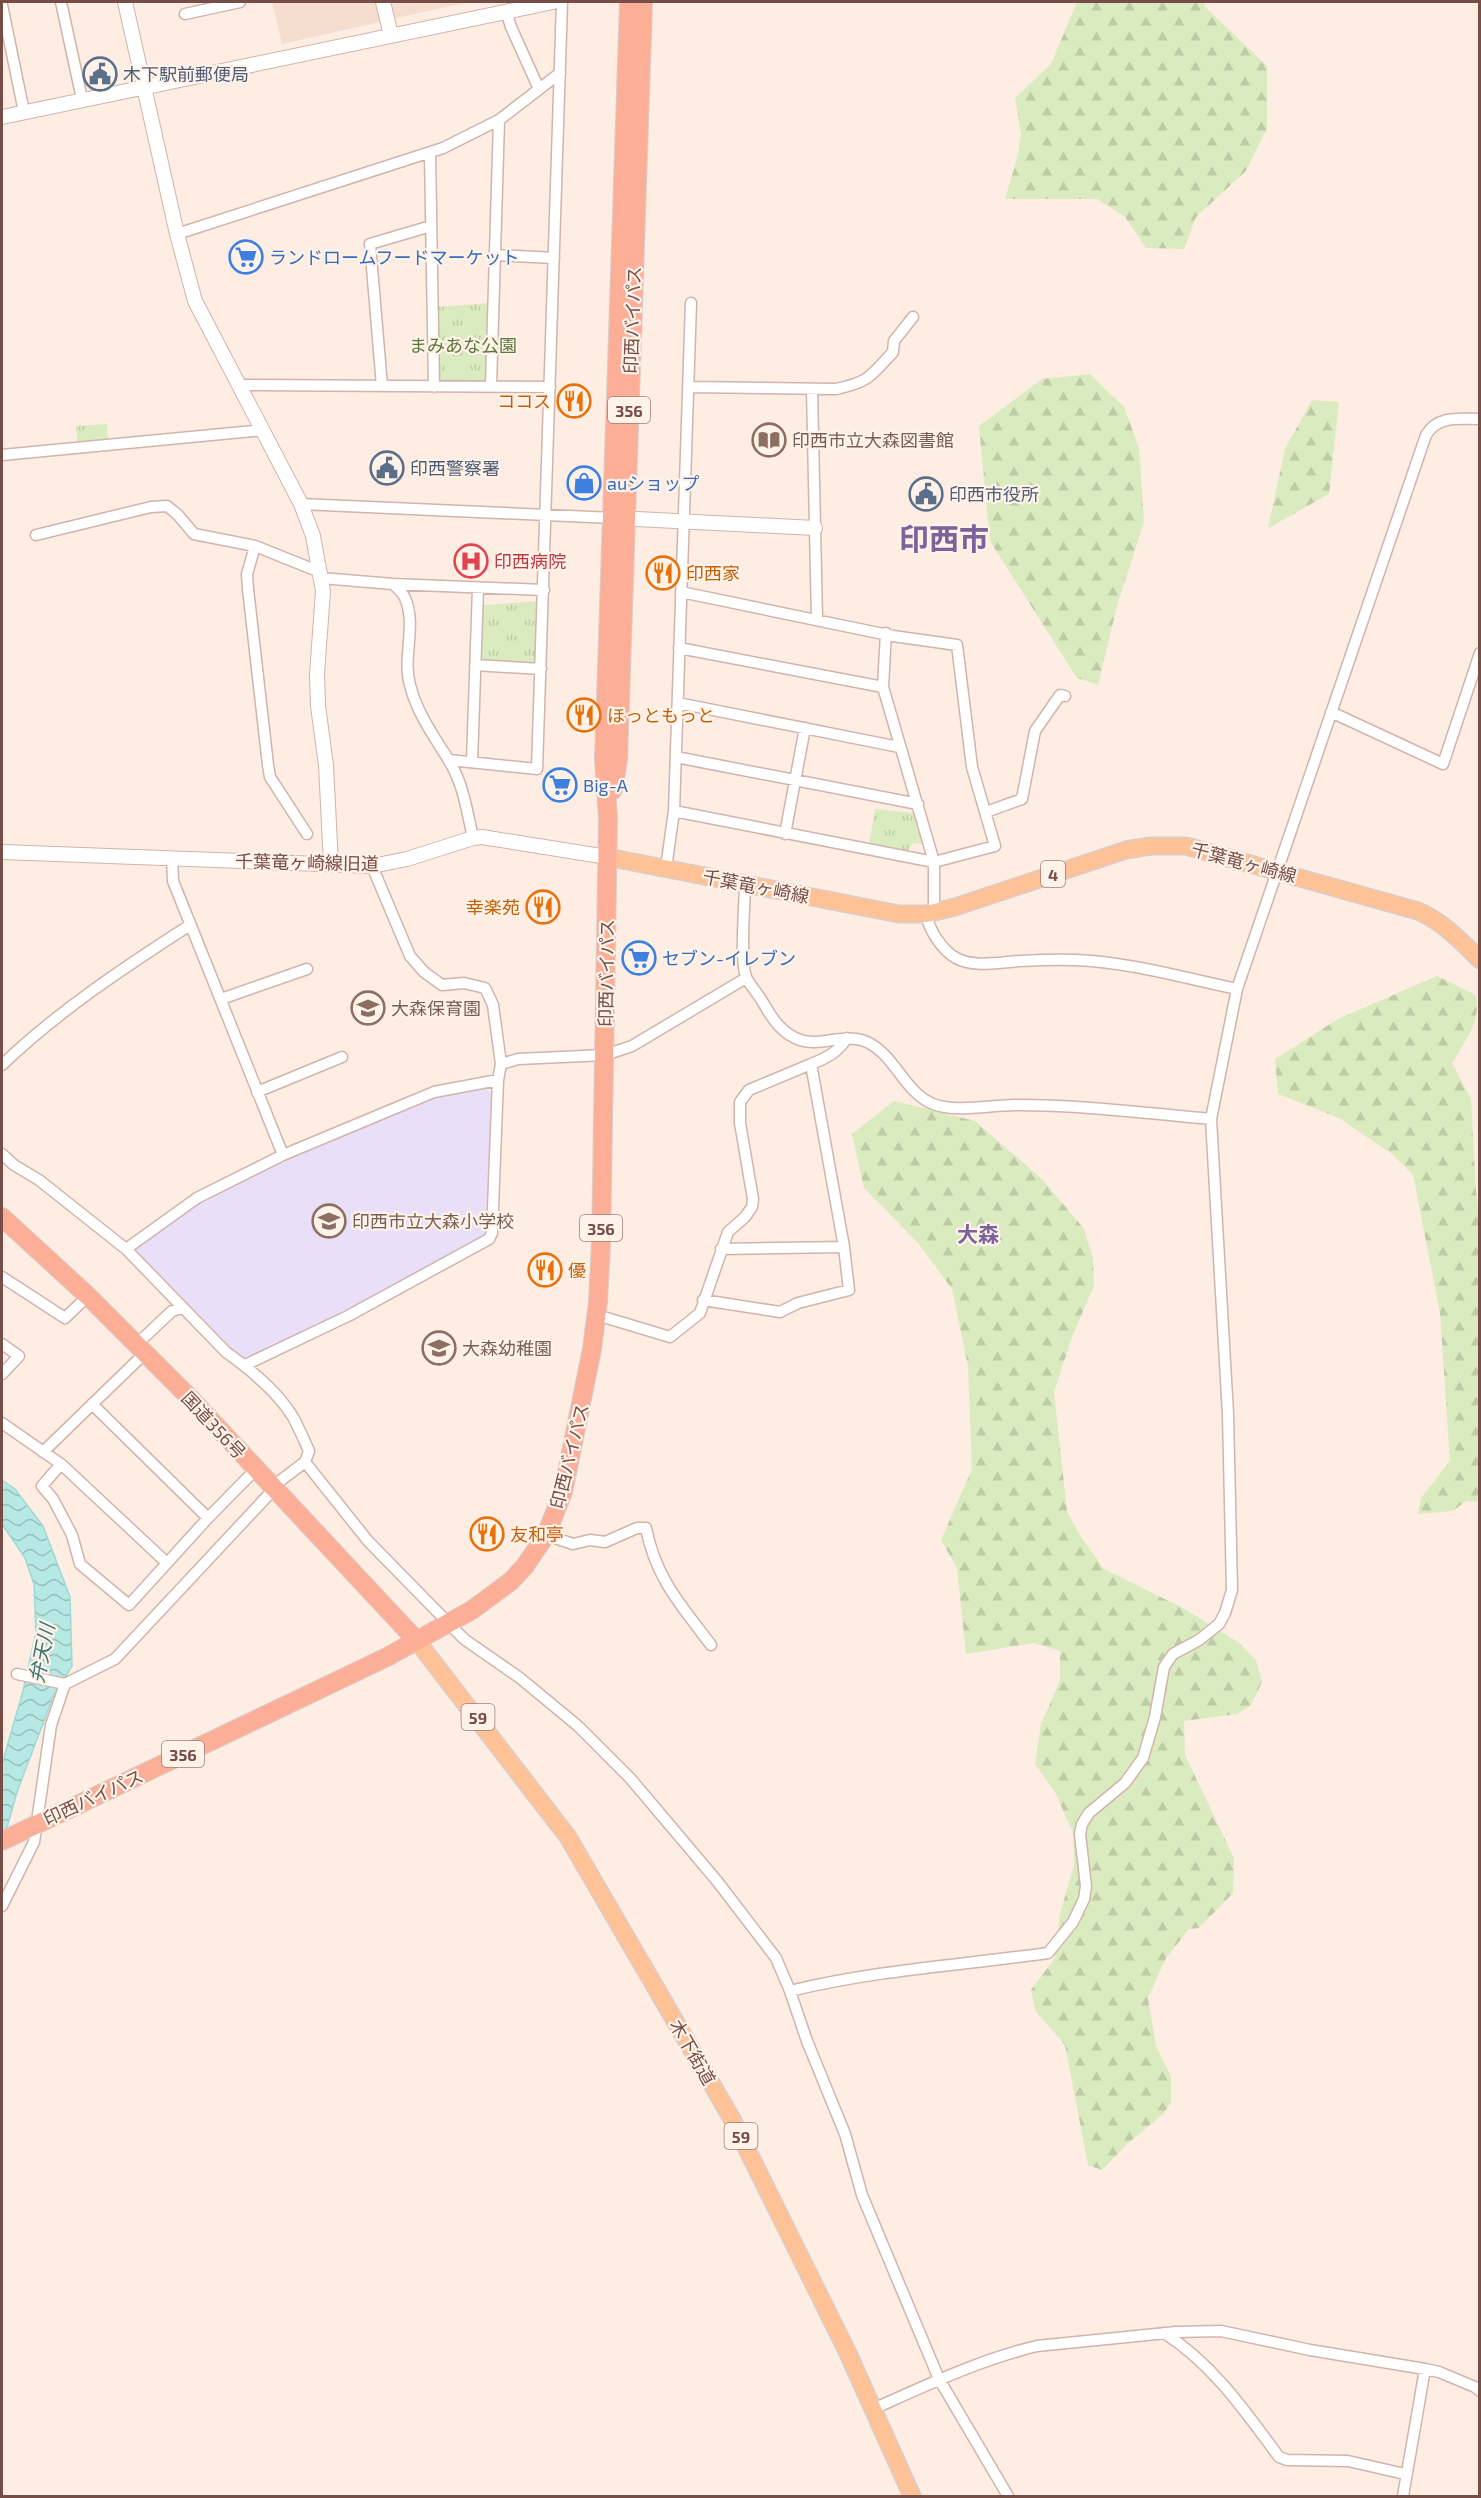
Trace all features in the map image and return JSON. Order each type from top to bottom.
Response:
[{"type":"highway","name":"印西バイパス","points":[[619,518],[629,2]]},
{"type":"highway","name":"印西バイパス","points":[[2,1841],[387,1657],[450,1624],[511,1581],[525,1566],[546,1535],[563,1492],[570,1466],[597,1315],[601,1243],[608,819],[604,759],[619,518],[643,2]]},
{"type":"highway","name":"国道356号","points":[[2,1217],[88,1296],[141,1349],[417,1641]]},
{"type":"main road","name":"千葉竜ヶ崎線","points":[[607,857],[899,915],[930,913],[1138,847],[1186,846],[1278,870],[1427,915],[1454,934],[1479,960]]},
{"type":"main road","name":"木下街道","points":[[417,1641],[568,1837],[742,2138],[873,2409],[912,2496]]},
{"type":"street","points":[[61,2],[82,99]]},
{"type":"street","points":[[125,2],[177,234],[195,300],[301,504],[313,536],[323,591],[317,674],[318,706],[326,765],[331,864]]},
{"type":"street","points":[[185,14],[240,2]]},
{"type":"street","points":[[383,2],[391,35]]},
{"type":"street","points":[[2,117],[553,2]]},
{"type":"street","points":[[449,760],[537,769],[562,2]]},
{"type":"street","points":[[2,5],[24,112]]},
{"type":"street","points":[[506,11],[539,89]]},
{"type":"street","points":[[177,234],[430,153],[499,120],[560,73]]},
{"type":"street","points":[[491,386],[499,120]]},
{"type":"street","points":[[430,153],[434,387]]},
{"type":"street","points":[[382,386],[370,244],[431,226]]},
{"type":"street","points":[[496,255],[554,258]]},
{"type":"street","points":[[666,868],[674,811],[691,303]]},
{"type":"street","points":[[688,387],[836,389],[866,381],[893,352],[894,341],[913,317]]},
{"type":"street","points":[[238,385],[550,387]]},
{"type":"street","points":[[812,389],[817,620]]},
{"type":"street","points":[[790,1990],[829,1981],[907,1969],[1048,1953],[1073,1922],[1084,1899],[1086,1886],[1080,1834],[1082,1824],[1089,1813],[1125,1783],[1143,1758],[1155,1717],[1164,1667],[1173,1654],[1211,1632],[1225,1613],[1232,1590],[1231,1505],[1222,1296],[1211,1119],[1237,989],[1426,435],[1432,425],[1439,421],[1479,419]]},
{"type":"street","points":[[2,455],[263,430]]},
{"type":"street","points":[[301,504],[815,528]]},
{"type":"street","points":[[36,535],[151,507],[167,506],[194,534],[255,546],[321,575],[393,584],[544,590]]},
{"type":"street","points":[[255,546],[247,574],[270,777],[307,834]]},
{"type":"street","points":[[393,584],[405,597],[409,614],[409,682],[415,702],[427,727],[449,760],[464,795],[473,838]]},
{"type":"street","points":[[472,762],[478,588]]},
{"type":"street","points":[[674,811],[934,862],[995,846],[972,767],[957,645],[944,645],[681,592]]},
{"type":"street","points":[[886,633],[883,687],[934,862],[936,881],[927,922],[936,938],[946,949],[956,958],[972,963],[1076,960],[1133,968],[1237,989]]},
{"type":"street","points":[[679,648],[883,687]]},
{"type":"street","points":[[1331,712],[1443,764],[1479,653]]},
{"type":"street","points":[[474,665],[541,669]]},
{"type":"street","points":[[986,812],[1022,799],[1035,731],[1060,695],[1065,696]]},
{"type":"street","points":[[678,703],[899,747]]},
{"type":"street","points":[[784,834],[805,728]]},
{"type":"street","points":[[676,757],[918,804]]},
{"type":"street","name":"千葉竜ヶ崎線旧道","points":[[2,852],[372,866],[407,859],[473,838],[493,838],[607,857]]},
{"type":"street","points":[[172,858],[173,881],[283,1155]]},
{"type":"street","points":[[245,1365],[348,1316],[489,1239],[492,1233],[498,1080],[501,1064],[493,1005],[485,988],[464,983],[442,986],[424,972],[410,956],[372,866]]},
{"type":"street","points":[[745,884],[744,964],[746,978],[774,1022],[788,1034],[802,1041],[847,1038],[868,1042],[882,1053],[915,1091],[934,1104],[955,1107],[1015,1105],[1087,1108],[1211,1119]]},
{"type":"street","points":[[2,1065],[66,1011],[128,965],[190,925]]},
{"type":"street","points":[[221,999],[307,969]]},
{"type":"street","points":[[501,1064],[518,1059],[605,1055],[632,1046],[746,978]]},
{"type":"street","points":[[597,1315],[670,1337],[700,1313],[728,1232],[745,1217],[752,1207],[753,1199],[740,1123],[740,1102],[749,1090],[828,1058],[842,1046],[847,1038]]},
{"type":"street","points":[[257,1092],[342,1057]]},
{"type":"street","points":[[703,1300],[780,1312],[798,1303],[849,1290],[844,1247],[811,1064]]},
{"type":"street","points":[[126,1249],[197,1198],[283,1155],[434,1092],[498,1080]]},
{"type":"street","points":[[2,1154],[14,1165],[39,1180],[126,1249],[226,1352],[245,1365],[281,1400],[294,1418],[309,1451],[305,1462],[273,1488],[116,1659],[65,1684],[17,1674]]},
{"type":"street","points":[[721,1249],[844,1247]]},
{"type":"street","points":[[2,1277],[65,1318],[88,1296]]},
{"type":"street","points":[[43,1452],[92,1404],[172,1311],[182,1308]]},
{"type":"street","points":[[2,1344],[19,1356],[2,1374]]},
{"type":"street","points":[[92,1404],[208,1518]]},
{"type":"street","points":[[2,1424],[61,1464],[167,1563]]},
{"type":"street","points":[[305,1462],[368,1541],[464,1639],[520,1678],[578,1726],[630,1778],[717,1881],[776,1958],[845,2134],[862,2195],[939,2379],[1008,2496]]},
{"type":"street","points":[[61,1464],[42,1486],[53,1498],[72,1535],[80,1564],[129,1605],[255,1470]]},
{"type":"street","points":[[546,1535],[573,1544],[590,1540],[605,1542],[637,1528],[646,1528],[651,1552],[662,1578],[711,1645]]},
{"type":"street","points":[[2,1906],[34,1842],[28,1828],[51,1725],[65,1684]]},
{"type":"street","points":[[873,2409],[984,2361],[1037,2346],[1164,2333],[1221,2331],[1310,2350],[1425,2369],[1479,2391]]},
{"type":"street","points":[[1164,2333],[1183,2346],[1224,2385],[1279,2457],[1287,2460],[1348,2461],[1405,2474]]},
{"type":"street","points":[[1403,2496],[1425,2369]]},
{"type":"shaded area","points":[[272,2],[468,2],[282,44]]},
{"type":"shaded area","name":"印西市立大森小学校","points":[[486,1088],[493,1095],[485,1235],[256,1358],[239,1358],[134,1252],[135,1246],[208,1194],[226,1190],[262,1170],[430,1099]]},
{"type":"green space","points":[[1077,2],[1204,2],[1205,7],[1267,66],[1267,128],[1246,171],[1196,217],[1184,249],[1146,248],[1125,217],[1097,199],[1005,199],[1018,155],[1021,134],[1015,98],[1051,64]]},
{"type":"green space","name":"まみあな公園","points":[[490,303],[488,385],[439,383],[437,307]]},
{"type":"green space","points":[[1090,374],[1124,407],[1139,448],[1144,522],[1117,606],[1098,685],[1077,678],[990,541],[979,426],[1042,379]]},
{"type":"green space","points":[[1312,400],[1339,402],[1329,494],[1268,528],[1285,449]]},
{"type":"green space","points":[[107,424],[108,443],[78,446],[76,426]]},
{"type":"green space","points":[[540,601],[538,665],[481,661],[484,605]]},
{"type":"green space","points":[[875,809],[913,813],[923,844],[913,843],[906,853],[869,846]]},
{"type":"green space","points":[[1437,976],[1476,995],[1477,1005],[1471,1031],[1452,1063],[1471,1099],[1479,1213],[1480,1502],[1466,1501],[1453,1511],[1418,1514],[1421,1498],[1450,1461],[1440,1313],[1413,1175],[1392,1154],[1339,1118],[1278,1094],[1275,1059],[1338,1019]]},
{"type":"green space","points":[[894,1101],[975,1121],[1042,1179],[1084,1229],[1093,1258],[1094,1286],[1072,1337],[1054,1392],[1067,1511],[1079,1534],[1104,1569],[1183,1608],[1238,1642],[1256,1660],[1262,1682],[1251,1705],[1237,1714],[1184,1721],[1185,1755],[1234,1858],[1233,1893],[1199,1928],[1189,1929],[1166,1958],[1148,1998],[1156,2046],[1171,2077],[1171,2103],[1163,2114],[1127,2144],[1102,2170],[1088,2165],[1065,2045],[1036,2012],[1031,1990],[1055,1958],[1060,1914],[1074,1865],[1073,1833],[1056,1794],[1035,1764],[1041,1724],[1060,1680],[1060,1651],[1034,1643],[966,1654],[957,1568],[941,1540],[972,1469],[968,1366],[952,1289],[918,1243],[864,1188],[852,1134]]},
{"type":"water","name":"弁天川","points":[[2,1480],[15,1489],[43,1526],[70,1597],[72,1666],[53,1697],[17,1792],[2,1845],[2,1764],[23,1691],[36,1632],[34,1584],[25,1558],[2,1524]]},
{"type":"place","name":"木下駅前郵便局","points":[[100,74]]},
{"type":"place","name":"ランドロームフードマーケット","points":[[246,257]]},
{"type":"place","name":"ココス","points":[[574,401]]},
{"type":"place","name":"印西市立大森図書館","points":[[769,440]]},
{"type":"place","name":"印西警察署","points":[[387,468]]},
{"type":"place","name":"auショップ","points":[[584,483]]},
{"type":"place","name":"印西市役所","points":[[926,494]]},
{"type":"place","name":"印西病院","points":[[471,561]]},
{"type":"place","name":"印西家","points":[[663,573]]},
{"type":"place","name":"ほっともっと","points":[[584,715]]},
{"type":"place","name":"Big-A","points":[[560,785]]},
{"type":"place","name":"幸楽苑","points":[[543,907]]},
{"type":"place","name":"セブン-イレブン","points":[[639,958]]},
{"type":"place","name":"大森保育園","points":[[368,1008]]},
{"type":"place","name":"印西市立大森小学校","points":[[329,1221]]},
{"type":"place","name":"優","points":[[545,1270]]},
{"type":"place","name":"大森幼稚園","points":[[439,1348]]},
{"type":"place","name":"友和亭","points":[[487,1534]]},
{"type":"district","name":"印西市","points":[[944,538]]},
{"type":"district","name":"大森","points":[[978,1233]]}]
